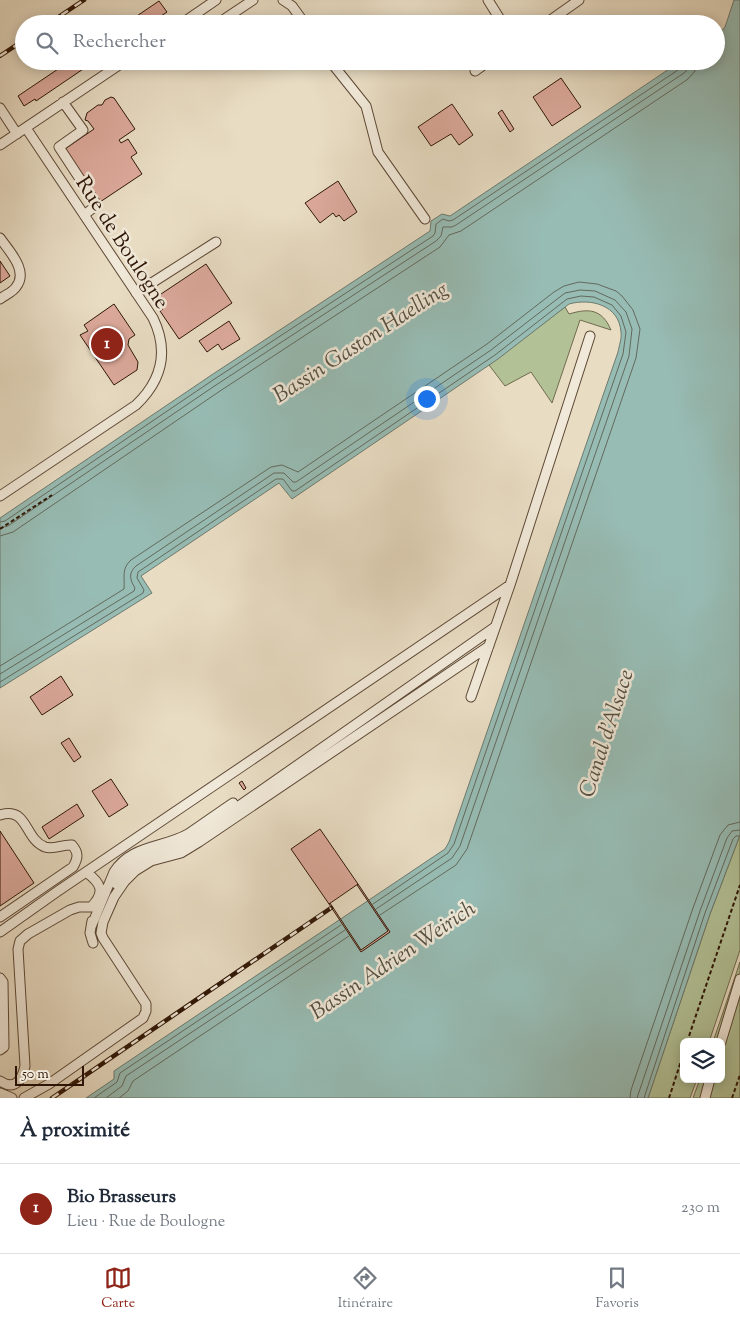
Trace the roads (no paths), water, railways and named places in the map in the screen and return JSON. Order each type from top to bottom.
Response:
[{"type":"street","points":[[194,15],[216,0]]},
{"type":"street","points":[[230,15],[253,0]]},
{"type":"street","points":[[283,0],[291,3],[298,15]]},
{"type":"street","points":[[488,0],[497,15]]},
{"type":"street","points":[[558,15],[580,0]]},
{"type":"street","points":[[0,145],[111,70]]},
{"type":"street","points":[[337,70],[366,106],[378,152],[425,218]]},
{"type":"street","points":[[63,102],[83,130],[59,147],[97,205],[84,215]]},
{"type":"street","points":[[0,108],[17,134]]},
{"type":"street","name":"Rue de Boulogne","points":[[0,496],[136,405],[152,388],[162,361],[161,342],[153,318],[26,128]]},
{"type":"street","points":[[0,238],[20,269],[21,278],[16,288],[0,299]]},
{"type":"street","points":[[136,293],[216,242]]},
{"type":"street","points":[[471,698],[510,585],[590,336]]},
{"type":"street","points":[[0,932],[510,585]]},
{"type":"street","points":[[24,1098],[49,1084],[143,1018],[146,1004],[101,933],[113,889],[130,865],[149,853],[176,848],[186,843],[496,627]]},
{"type":"street","points":[[103,922],[114,897],[135,871],[152,861],[181,853],[199,842],[489,646]]},
{"type":"street","points":[[91,927],[119,864],[143,849],[168,844],[188,834],[255,787],[283,776]]},
{"type":"street","points":[[0,815],[8,812],[17,814],[35,840],[42,846],[49,848],[72,845],[77,850],[78,858],[73,867],[0,917]]},
{"type":"street","points":[[86,872],[98,881],[100,886],[100,895],[96,903],[90,933],[93,943]]},
{"type":"street","points":[[0,1081],[9,1085],[16,1084],[22,1078],[25,1066],[18,949],[20,941],[28,934],[70,910],[79,907],[91,908],[96,903]]},
{"type":"street","points":[[0,978],[3,982],[1,995],[4,1047],[0,1050]]},
{"type":"street","points":[[722,1038],[740,979]]},
{"type":"street","points":[[705,1098],[709,1083]]},
{"type":"street","points":[[0,1093],[12,1098]]},
{"type":"water","points":[[734,0],[740,0],[740,835],[710,914],[648,1098],[86,1098],[114,1079],[114,1071],[445,849],[618,352],[621,339],[619,323],[615,315],[609,310],[595,303],[577,302],[569,304],[498,359],[292,499],[279,483],[141,576],[152,593],[0,688],[0,518],[210,376],[430,231],[431,221],[442,214],[450,216],[668,70],[725,70],[725,27]]},
{"type":"railway","points":[[62,15],[84,0]]},
{"type":"railway","points":[[0,56],[15,46]]},
{"type":"railway","points":[[52,1098],[331,908]]},
{"type":"place","name":"Bio Brasseurs","points":[[107,344]]},
{"type":"water label","name":"Bassin Gaston Haelling","points":[[360,341]]},
{"type":"water label","name":"Canal d'Alsace","points":[[605,733]]},
{"type":"water label","name":"Bassin Adrien Weirich","points":[[392,959]]}]
